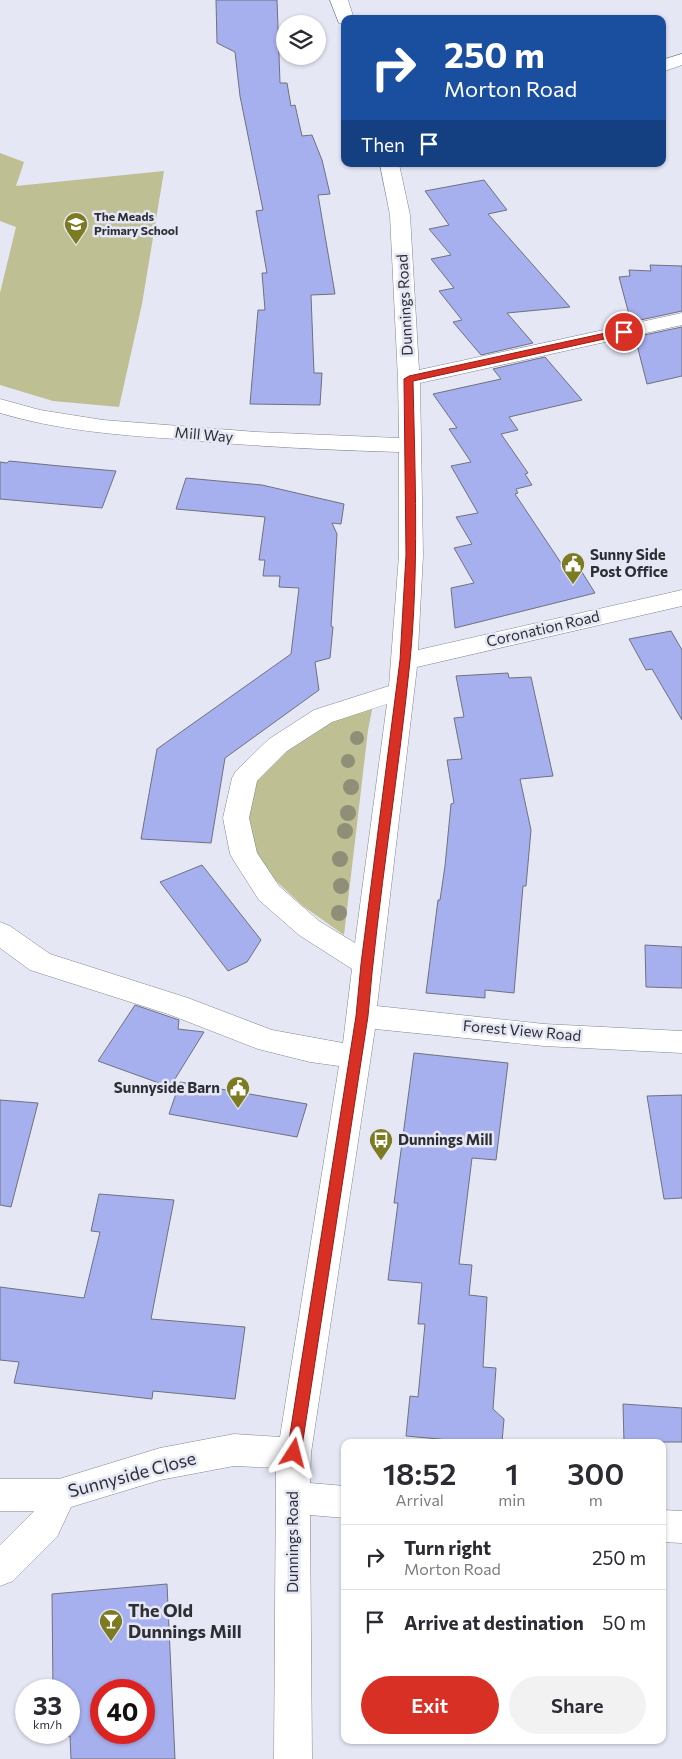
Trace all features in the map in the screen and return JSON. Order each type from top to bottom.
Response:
[{"type":"street","points":[[340,0],[344,15]]},
{"type":"street","points":[[666,65],[682,59]]},
{"type":"street","name":"Dunnings Road","points":[[293,1759],[292,1498],[294,1453],[362,1016],[405,660],[411,555],[409,379],[400,215],[390,167]]},
{"type":"street","points":[[409,379],[682,319]]},
{"type":"street","name":"Mill Way","points":[[0,406],[28,416],[112,427],[319,444],[409,445]]},
{"type":"street","name":"Coronation Road","points":[[405,660],[682,598]]},
{"type":"street","points":[[367,964],[309,928],[269,893],[244,854],[236,818],[245,778],[278,745],[323,716],[401,691]]},
{"type":"street","points":[[0,933],[40,962],[160,1000],[268,1041],[310,1050],[355,1056]]},
{"type":"street","name":"Forest View Road","points":[[362,1016],[544,1035],[682,1042]]},
{"type":"street","name":"Sunnyside Close","points":[[0,1495],[60,1495],[160,1464],[234,1450],[294,1453]]},
{"type":"street","points":[[0,1569],[46,1525],[60,1495]]},
{"type":"street","points":[[292,1498],[341,1502]]},
{"type":"street","points":[[666,1526],[682,1527]]},
{"type":"green space","name":"The Meads Primary School","points":[[0,153],[24,162],[16,186],[164,171],[142,304],[119,407],[53,401],[0,385],[0,293],[16,227],[0,221]]},
{"type":"green space","points":[[373,705],[368,730],[344,935],[303,906],[275,880],[250,847],[248,814],[254,784],[279,756],[341,716]]},
{"type":"building","points":[[216,0],[277,0],[276,65],[279,65],[280,83],[287,83],[291,106],[295,105],[302,136],[312,135],[322,160],[330,194],[318,195],[335,294],[311,295],[314,373],[322,373],[320,405],[250,404],[258,310],[265,310],[262,273],[267,273],[256,211],[263,210],[240,96],[235,52],[217,43]]},
{"type":"building","points":[[484,180],[507,210],[488,214],[570,307],[507,313],[533,343],[481,355],[453,322],[462,320],[439,291],[454,288],[431,259],[451,255],[429,229],[449,225],[425,191]]},
{"type":"building","points":[[650,265],[682,266],[682,311],[631,322],[619,277],[630,276],[629,270],[651,271]]},
{"type":"building","points":[[682,327],[682,376],[647,384],[635,337]]},
{"type":"building","points":[[545,357],[582,400],[509,417],[518,430],[501,434],[528,473],[525,474],[532,485],[516,489],[518,493],[515,494],[563,566],[577,564],[595,593],[455,628],[451,588],[474,583],[454,548],[472,544],[456,517],[478,513],[451,466],[471,462],[449,429],[457,428],[433,394],[501,379],[493,369]]},
{"type":"building","points":[[9,461],[116,471],[102,508],[0,499],[0,462],[7,463]]},
{"type":"building","points":[[186,478],[262,485],[344,504],[341,524],[332,523],[337,534],[331,626],[333,627],[330,658],[315,662],[319,690],[225,758],[211,843],[141,839],[157,749],[291,654],[299,588],[279,587],[280,576],[263,576],[265,560],[259,560],[265,517],[176,509]]},
{"type":"building","points":[[671,631],[682,650],[682,720],[652,669],[646,670],[629,639]]},
{"type":"building","points":[[508,673],[509,678],[531,677],[553,776],[520,779],[531,830],[526,886],[523,886],[514,993],[485,990],[485,998],[426,993],[438,900],[440,900],[445,866],[451,804],[454,803],[447,760],[462,759],[454,718],[464,717],[456,676]]},
{"type":"building","points":[[202,865],[261,940],[247,962],[228,971],[160,882]]},
{"type":"building","points":[[645,945],[682,947],[682,988],[646,987]]},
{"type":"building","points":[[135,1005],[179,1020],[178,1029],[204,1032],[170,1087],[98,1061]]},
{"type":"building","points":[[414,1053],[508,1063],[496,1160],[472,1158],[459,1264],[472,1265],[469,1295],[487,1297],[483,1367],[496,1368],[493,1409],[504,1419],[502,1439],[438,1439],[406,1436],[410,1396],[418,1397],[425,1324],[418,1324],[422,1283],[388,1280],[398,1203],[394,1203]]},
{"type":"building","name":"Sunnyside Barn","points":[[180,1082],[307,1104],[297,1137],[169,1114]]},
{"type":"building","points":[[682,1095],[682,1198],[664,1199],[647,1096]]},
{"type":"building","points":[[0,1100],[38,1103],[11,1207],[0,1205]]},
{"type":"building","points":[[99,1194],[174,1200],[151,1319],[245,1327],[235,1399],[153,1391],[152,1399],[14,1383],[19,1362],[0,1360],[0,1287],[84,1298],[100,1232],[91,1231]]},
{"type":"building","points":[[623,1404],[682,1408],[682,1442],[666,1442],[666,1439],[624,1439]]},
{"type":"building","name":"The Old Dunnings Mill","points":[[167,1584],[175,1759],[71,1759],[70,1744],[80,1744],[80,1679],[53,1679],[52,1594]]},
{"type":"place","name":"The Meads Primary School","points":[[76,245]]},
{"type":"place","name":"Sunny Side Post Office","points":[[573,585]]},
{"type":"place","name":"Sunnyside Barn","points":[[238,1109]]},
{"type":"place","name":"Dunnings Mill","points":[[381,1161]]},
{"type":"place","name":"The Old Dunnings Mill","points":[[111,1642]]},
{"type":"route","points":[[294,1453],[362,1016],[405,660],[411,555],[409,379],[624,332]]}]
